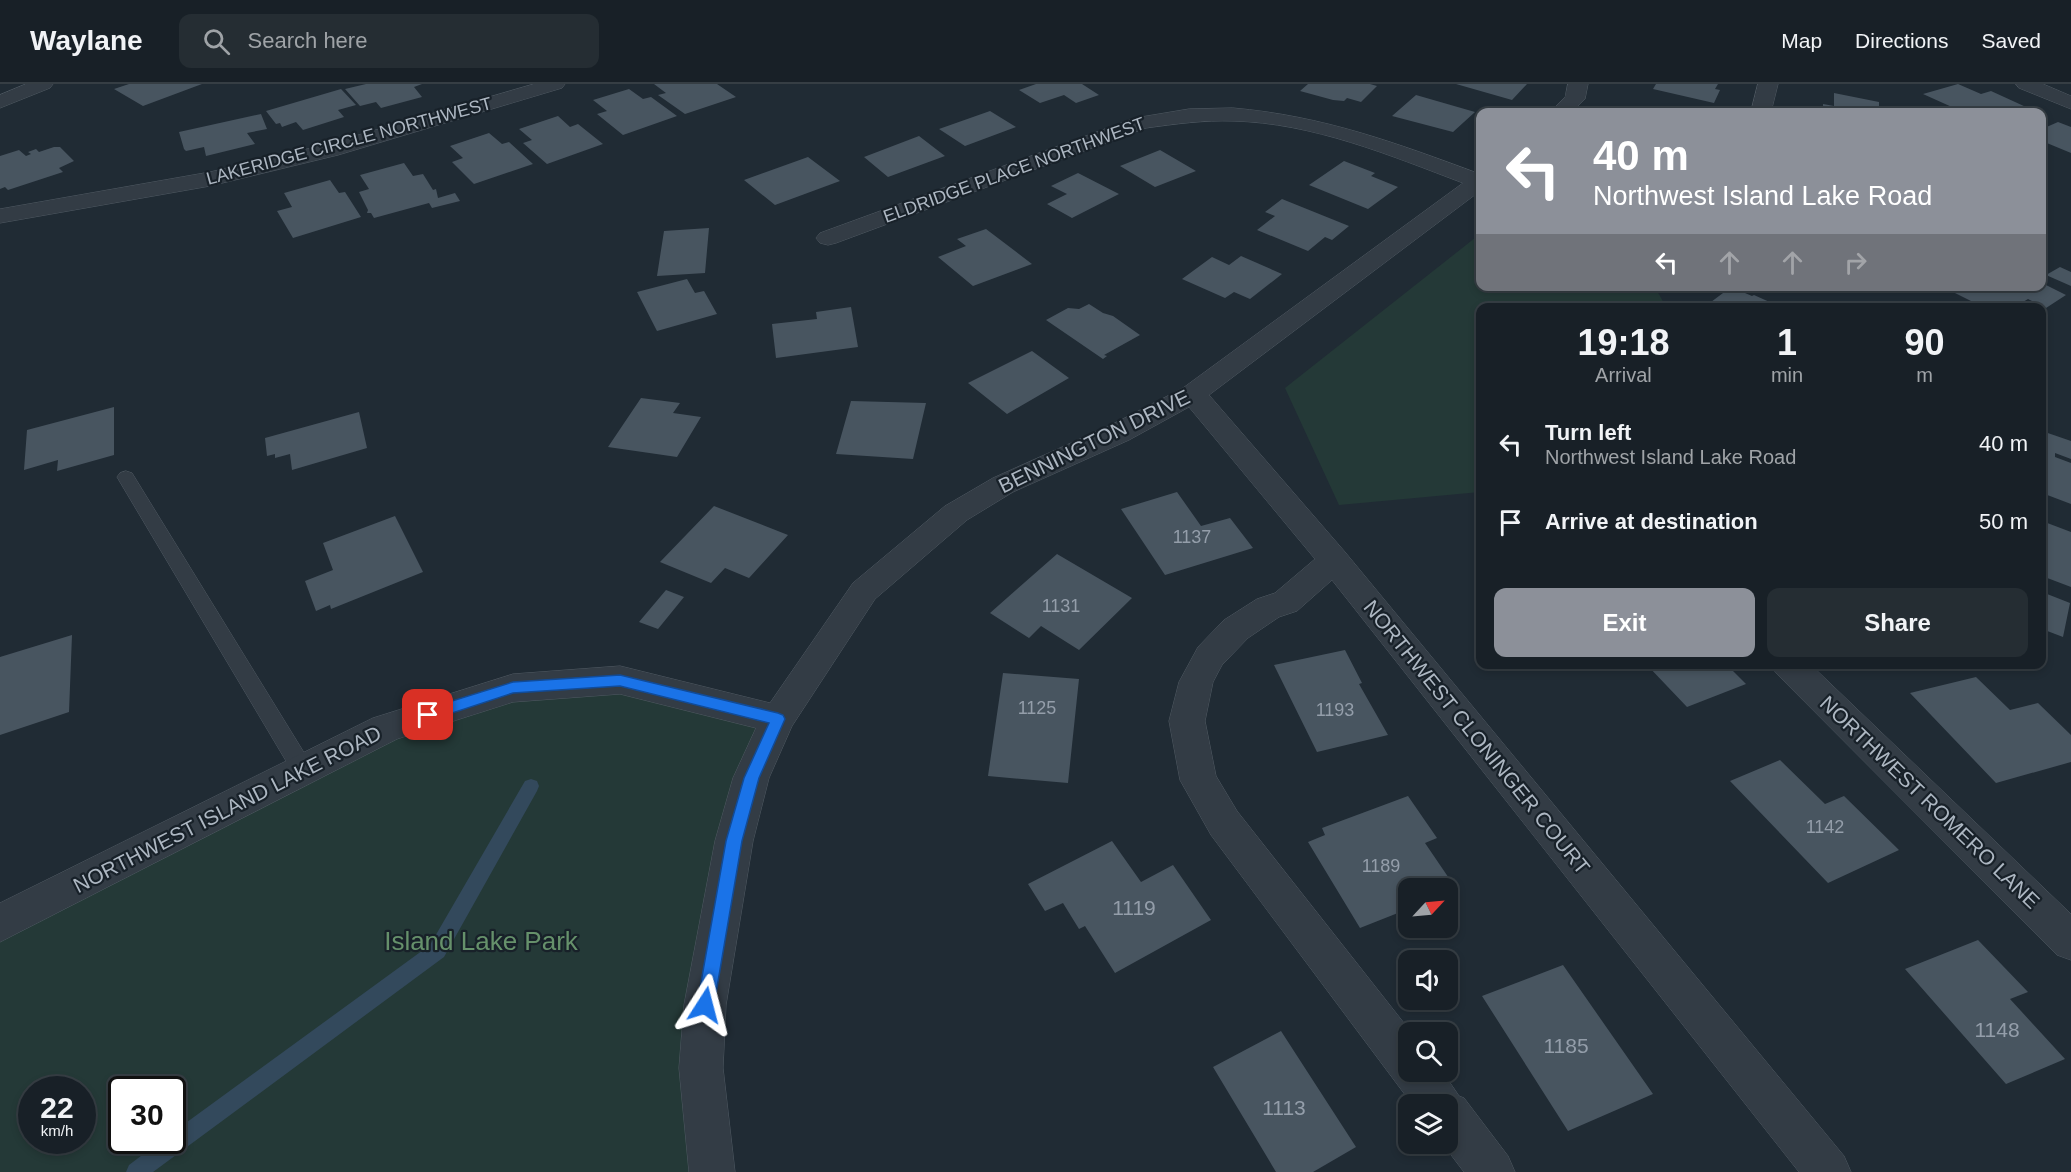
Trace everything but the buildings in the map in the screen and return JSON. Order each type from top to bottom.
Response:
[{"type":"street","name":"LAKERIDGE CIRCLE NORTHWEST","points":[[0,216],[210,179],[330,150],[555,84]]},
{"type":"street","points":[[1565,108],[1575,99],[1578,84]]},
{"type":"street","points":[[1762,108],[1768,84]]},
{"type":"street","points":[[2026,84],[2071,103]]},
{"type":"street","points":[[0,102],[35,85]]},
{"type":"street","name":"ELDRIDGE PLACE NORTHWEST","points":[[828,238],[1142,122],[1179,115],[1227,114],[1282,118],[1327,127],[1476,181]]},
{"type":"street","name":"BENNINGTON DRIVE","points":[[778,719],[864,591],[956,513],[1003,485],[1119,433],[1193,394],[1476,185]]},
{"type":"street","name":"NORTHWEST CLONINGER COURT","points":[[1193,394],[1334,560],[1828,1172]]},
{"type":"street","points":[[1334,560],[1286,602],[1268,608],[1236,629],[1210,656],[1196,682],[1187,721],[1198,780],[1224,823],[1398,1051]]},
{"type":"street","name":"NORTHWEST ROMERO LANE","points":[[1793,669],[2071,941]]},
{"type":"street","name":"NORTHWEST ISLAND LAKE ROAD","points":[[0,923],[386,728],[513,688],[620,680],[778,719]]},
{"type":"street","points":[[712,1172],[701,1068],[705,1005],[734,841],[752,778],[778,719]]},
{"type":"street","points":[[1423,1082],[1432,1094]]},
{"type":"street","points":[[1458,1127],[1492,1172]]},
{"type":"lane","points":[[126,477],[303,770]]},
{"type":"green space","points":[[1476,237],[1476,291],[1657,291],[1664,303],[1476,303],[1476,492],[1339,505],[1285,388]]},
{"type":"green space","name":"Island Lake Park","points":[[620,680],[778,719],[734,841],[712,1172],[0,1172],[0,923],[386,728],[513,688]]},
{"type":"waterway","points":[[136,1172],[437,951],[531,786]]},
{"type":"route","points":[[428,715],[513,688],[620,680],[778,719],[752,778],[734,841],[705,1005]]}]
